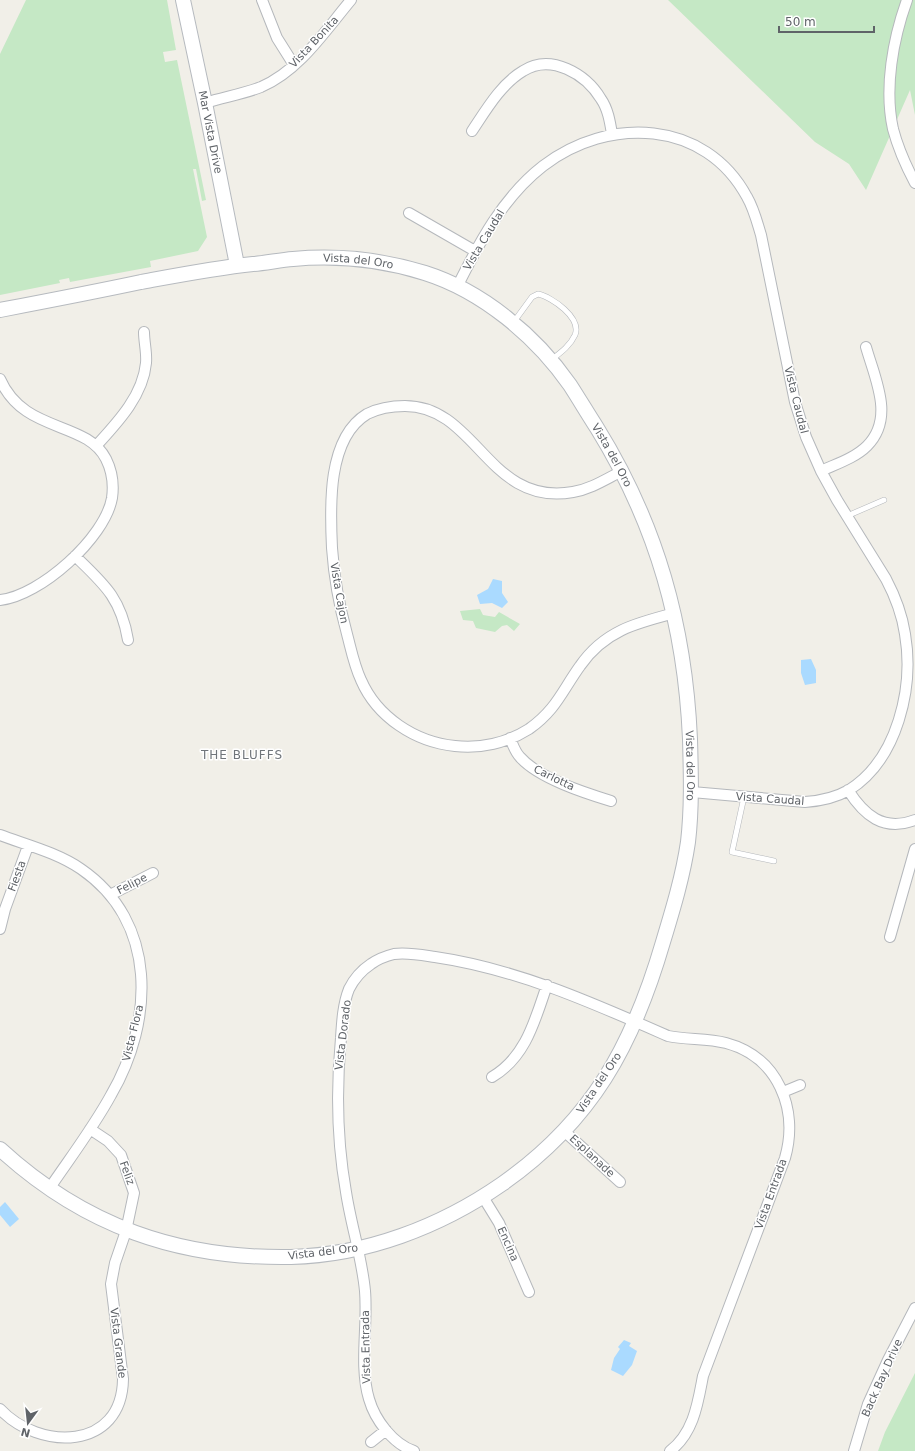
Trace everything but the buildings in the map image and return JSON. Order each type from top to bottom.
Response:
[{"type":"street","name":"Mar Vista Drive","points":[[183,0],[237,265]]},
{"type":"street","points":[[262,0],[277,38],[294,65]]},
{"type":"street","name":"Vista Bonita","points":[[205,102],[241,94],[274,81],[294,65],[308,51],[351,0]]},
{"type":"street","points":[[907,0],[896,40],[892,71],[890,110],[896,139],[915,183]]},
{"type":"street","points":[[472,131],[495,98],[514,77],[537,65],[547,64],[560,66],[577,74],[591,85],[602,100],[608,113],[612,134]]},
{"type":"street","name":"Vista Caudal","points":[[457,287],[475,251],[506,204],[542,167],[563,152],[579,144],[612,134],[652,132],[668,135],[690,144],[723,166],[747,197],[761,234],[795,402],[806,437],[821,471],[886,579],[894,596],[911,651],[906,689],[893,734],[871,770],[848,790],[824,799],[805,802],[692,792]]},
{"type":"street","points":[[409,213],[475,251]]},
{"type":"street","name":"Vista del Oro","points":[[0,310],[216,268],[291,259],[330,257],[351,258],[424,272],[457,287],[498,312],[538,346],[570,385],[622,471],[647,526],[658,555],[675,613],[686,682],[692,792],[687,847],[677,894],[651,984],[636,1022],[605,1079],[564,1131],[527,1166],[483,1197],[419,1229],[357,1248],[301,1256],[263,1257],[222,1254],[182,1247],[126,1231],[85,1211],[49,1189],[0,1150]]},
{"type":"street","points":[[96,446],[129,406],[140,385],[146,363],[144,332]]},
{"type":"street","points":[[821,471],[856,454],[866,446],[875,435],[880,423],[882,409],[881,399],[866,347]]},
{"type":"street","points":[[0,379],[10,397],[21,409],[35,418],[84,438],[96,446],[105,457],[111,470],[113,484],[112,498],[98,528],[75,556],[55,574],[27,592],[0,600]]},
{"type":"street","name":"Vista Cajon","points":[[622,471],[590,487],[573,492],[554,493],[536,491],[507,477],[496,468],[457,426],[443,416],[428,410],[411,406],[394,406],[380,409],[368,414],[352,427],[341,443],[336,459],[332,495],[333,562],[340,606],[355,666],[362,683],[376,704],[396,724],[428,741],[463,747],[481,746],[510,738],[541,720],[554,707],[580,666],[591,652],[605,640],[636,623],[675,613]]},
{"type":"street","points":[[75,556],[111,593],[120,609],[128,640]]},
{"type":"street","name":"Carlotta","points":[[510,738],[519,756],[528,766],[568,786],[611,800]]},
{"type":"street","points":[[848,790],[858,807],[876,820],[899,823],[915,822]]},
{"type":"street","name":"Vista Flora","points":[[0,835],[62,859],[80,868],[96,881],[110,895],[123,912],[139,951],[142,972],[142,993],[134,1039],[123,1070],[112,1095],[49,1189]]},
{"type":"street","name":"Fiesta","points":[[0,929],[5,909],[28,846]]},
{"type":"street","points":[[890,937],[915,849]]},
{"type":"street","name":"Felipe","points":[[110,895],[153,873]]},
{"type":"street","name":"Vista Dorado","points":[[357,1248],[341,1156],[338,1091],[339,1058],[345,1003],[350,988],[356,978],[370,964],[381,958],[406,953],[481,966],[547,985],[636,1022]]},
{"type":"street","points":[[492,1077],[509,1064],[519,1053],[529,1038],[547,985]]},
{"type":"street","name":"Vista Entrada","points":[[636,1022],[668,1036],[681,1039],[713,1040],[739,1048],[755,1057],[765,1066],[783,1092],[788,1109],[790,1127],[785,1158],[704,1376],[698,1407],[691,1424],[670,1451]]},
{"type":"street","points":[[783,1092],[800,1084]]},
{"type":"street","name":"Feliz","points":[[90,1129],[108,1141],[121,1155],[132,1185],[133,1199],[126,1231]]},
{"type":"street","name":"Esplanade","points":[[564,1131],[620,1182]]},
{"type":"street","name":"Encina","points":[[483,1197],[499,1223],[529,1292]]},
{"type":"street","name":"Vista Grande","points":[[0,1409],[11,1421],[26,1432],[51,1442],[76,1442],[88,1438],[99,1432],[112,1420],[119,1407],[123,1392],[123,1379],[111,1284],[115,1263],[126,1231]]},
{"type":"street","name":"Vista Entrada","points":[[357,1248],[365,1292],[365,1382],[371,1404],[386,1430],[399,1442],[414,1451]]},
{"type":"street","name":"Back Bay Drive","points":[[854,1451],[868,1404],[888,1360],[915,1308]]},
{"type":"street","points":[[371,1442],[386,1430]]},
{"type":"lane","points":[[513,324],[532,297],[538,294],[546,296],[565,310],[574,322],[575,334],[568,346],[550,361]]},
{"type":"lane","points":[[847,516],[884,500]]},
{"type":"lane","points":[[744,797],[732,852],[774,861]]},
{"type":"green space","points":[[26,0],[167,0],[176,50],[163,52],[165,62],[177,60],[206,200],[202,201],[196,169],[193,169],[207,237],[198,251],[150,261],[151,267],[70,282],[69,278],[59,280],[60,283],[0,295],[0,54]]},
{"type":"green space","points":[[668,0],[915,0],[915,115],[910,90],[866,190],[849,164],[815,142]]},
{"type":"green space","points":[[480,609],[483,615],[495,617],[499,612],[520,624],[514,631],[507,625],[502,626],[495,632],[476,628],[473,621],[463,620],[460,611]]},
{"type":"green space","points":[[915,1373],[915,1451],[878,1451],[885,1432]]},
{"type":"water","points":[[493,579],[502,581],[502,593],[508,602],[502,608],[492,603],[480,604],[477,595],[488,589]]},
{"type":"water","points":[[811,659],[816,670],[816,683],[805,685],[801,673],[801,660]]},
{"type":"water","points":[[5,1202],[19,1219],[10,1227],[0,1215],[0,1207]]},
{"type":"water","points":[[624,1340],[631,1343],[629,1346],[637,1351],[632,1365],[623,1376],[611,1370],[614,1358],[620,1349],[618,1347]]},
{"type":"district","name":"THE BLUFFS","points":[[242,755]]}]
